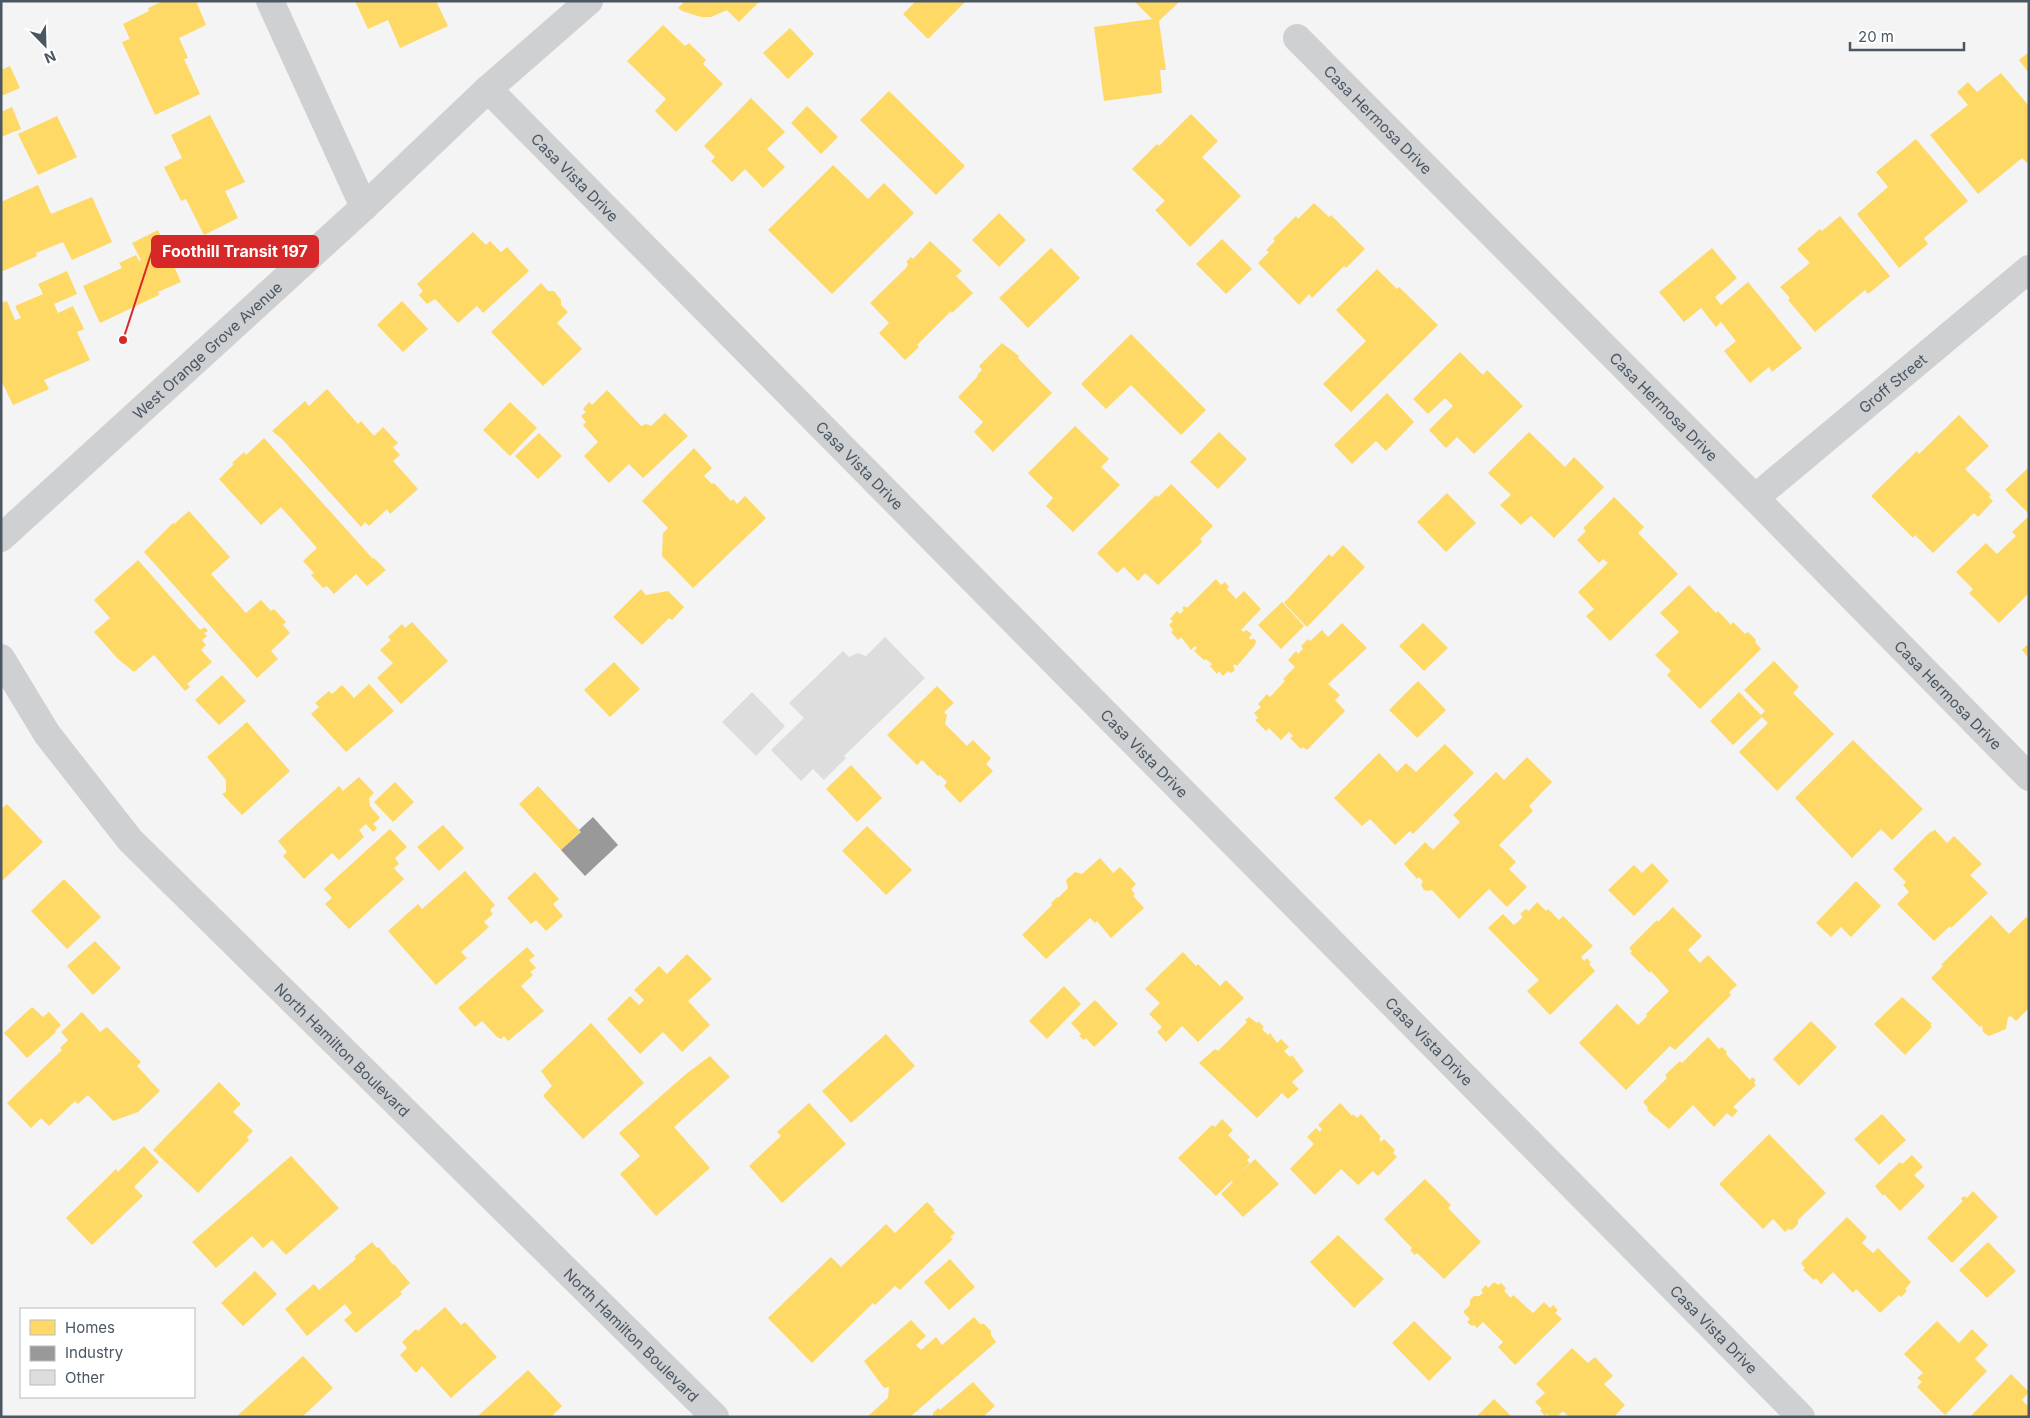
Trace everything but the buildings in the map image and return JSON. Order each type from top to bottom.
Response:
[{"type":"street","points":[[270,1],[364,207]]},
{"type":"street","name":"West Orange Grove Avenue","points":[[1,538],[364,207],[488,89],[590,1]]},
{"type":"street","name":"Casa Hermosa Drive","points":[[1297,38],[1755,498],[2029,777]]},
{"type":"street","name":"Casa Vista Drive","points":[[488,89],[1801,1417]]},
{"type":"street","name":"Groff Street","points":[[1755,498],[2029,269]]},
{"type":"street","name":"North Hamilton Boulevard","points":[[1,658],[48,734],[130,840],[716,1417]]},
{"type":"place","name":"Foothill Transit 197","points":[[123,340]]}]
